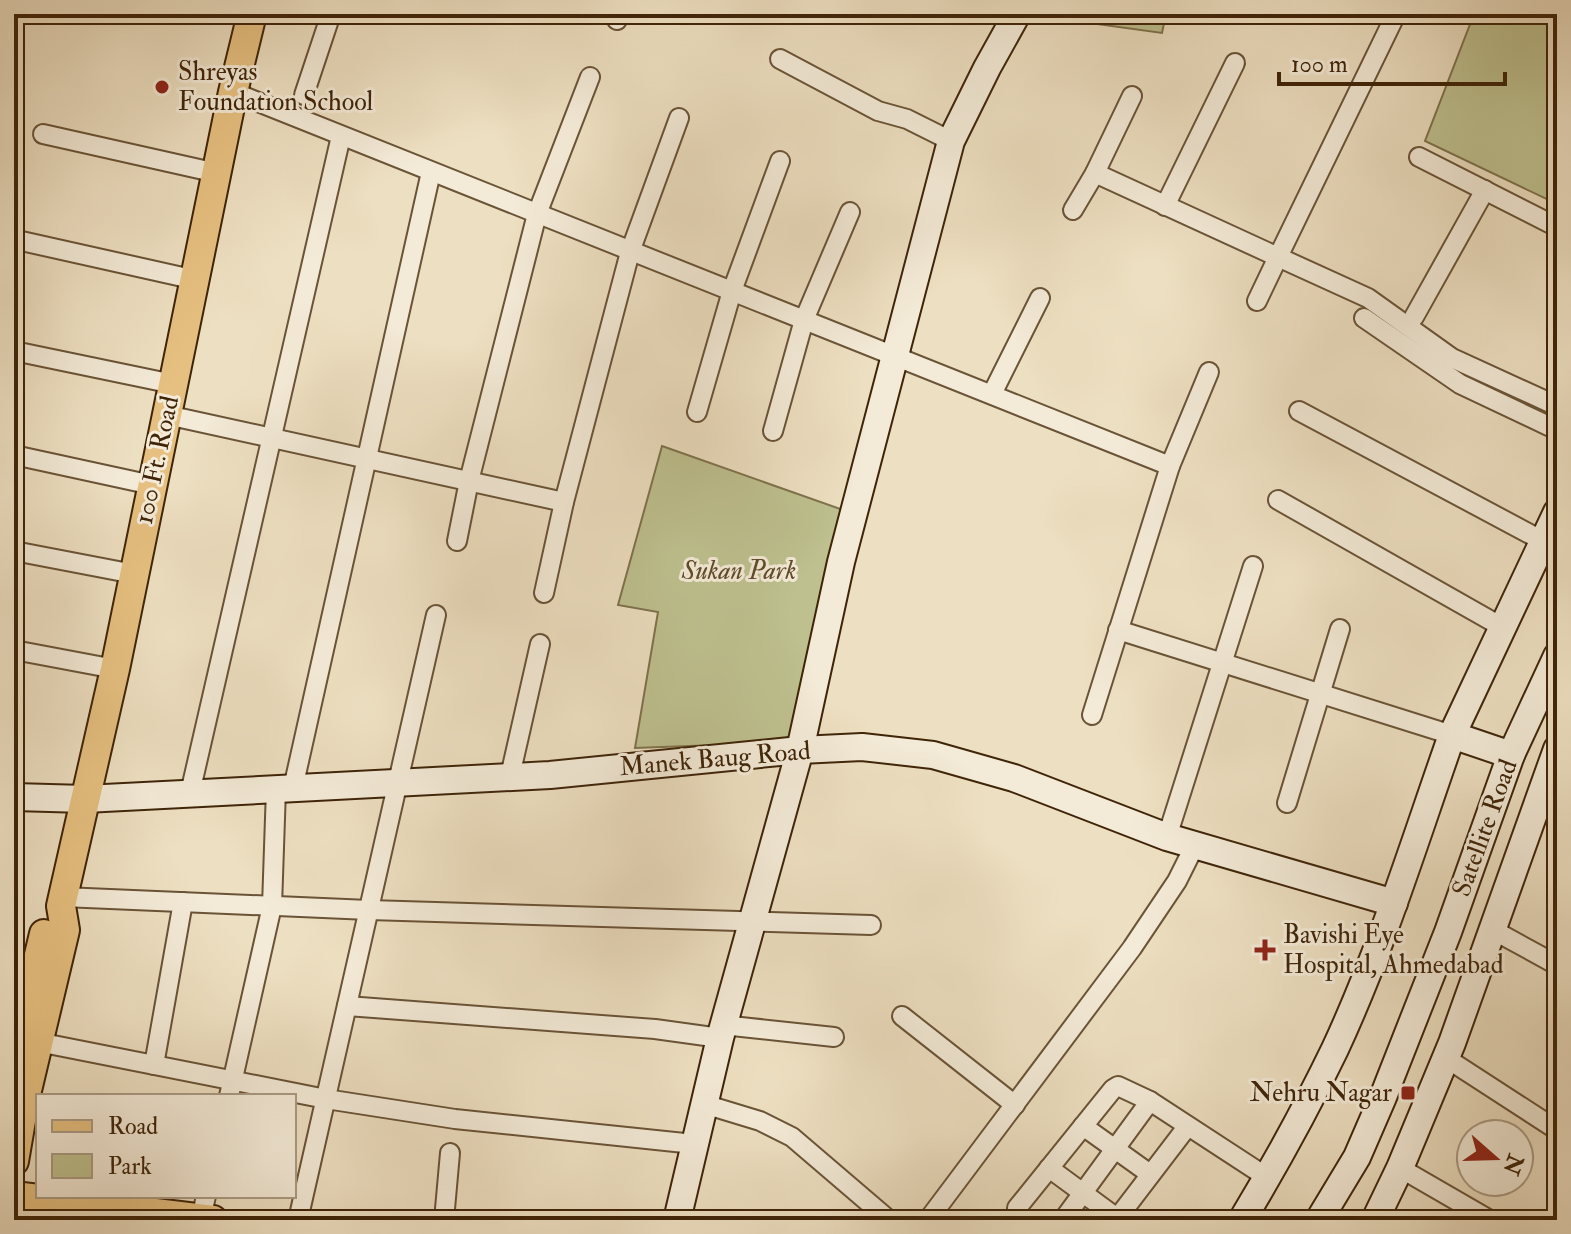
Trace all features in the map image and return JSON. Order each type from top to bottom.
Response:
[{"type":"main road","name":"100 Ft. Road","points":[[14,1161],[65,930],[62,902],[115,669],[233,92],[252,14]]},
{"type":"main road","name":"100 Ft. Road","points":[[14,1060],[22,993],[46,926],[62,902]]},
{"type":"main road","points":[[14,1196],[36,1198]]},
{"type":"main road","points":[[38,1198],[207,1212]]},
{"type":"street","points":[[304,95],[331,14]]},
{"type":"street","points":[[677,1220],[722,1031],[800,750],[841,562],[951,141],[1017,14]]},
{"type":"street","points":[[1257,301],[1396,14]]},
{"type":"street","points":[[780,59],[878,111],[907,119],[951,141]]},
{"type":"street","points":[[1165,206],[1235,63]]},
{"type":"street","points":[[457,541],[469,481],[537,214],[590,77]]},
{"type":"street","points":[[233,92],[1170,466]]},
{"type":"street","points":[[1073,210],[1095,173],[1132,96]]},
{"type":"street","points":[[544,593],[564,502],[630,252],[679,118]]},
{"type":"street","points":[[43,134],[217,173]]},
{"type":"street","points":[[190,793],[341,136]]},
{"type":"street","points":[[1419,157],[1557,227]]},
{"type":"street","points":[[697,412],[732,291],[780,161]]},
{"type":"street","points":[[231,1088],[272,906],[284,789],[367,459],[431,172]]},
{"type":"street","points":[[1095,173],[1368,298],[1452,358],[1557,406]]},
{"type":"street","points":[[1414,317],[1485,190]]},
{"type":"street","points":[[773,431],[804,320],[850,212]]},
{"type":"street","points":[[17,240],[196,280]]},
{"type":"street","points":[[992,394],[1040,298]]},
{"type":"street","points":[[1364,318],[1460,384],[1557,430]]},
{"type":"street","points":[[14,351],[173,384]]},
{"type":"street","points":[[1092,715],[1170,466],[1209,372]]},
{"type":"street","points":[[1299,411],[1543,541]]},
{"type":"street","points":[[167,415],[564,502]]},
{"type":"street","points":[[14,455],[152,485]]},
{"type":"street","points":[[1278,500],[1502,627]]},
{"type":"street","points":[[1242,1220],[1268,1178],[1335,1048],[1394,903],[1452,735],[1557,512]]},
{"type":"street","points":[[14,551],[134,574]]},
{"type":"street","points":[[1167,837],[1253,566]]},
{"type":"street","points":[[298,1220],[436,615]]},
{"type":"street","points":[[1287,803],[1340,629]]},
{"type":"street","points":[[1118,630],[1511,755]]},
{"type":"street","points":[[510,776],[540,644]]},
{"type":"street","points":[[14,650],[115,669]]},
{"type":"street","name":"Satellite Road","points":[[1319,1220],[1357,1157],[1383,1097],[1448,932],[1511,755],[1557,656]]},
{"type":"street","name":"Manek Baug Road","points":[[14,797],[85,799],[550,775],[800,750],[862,747],[933,755],[1014,778],[1167,837],[1394,903]]},
{"type":"street","name":"Satellite Road","points":[[1375,1220],[1446,1058],[1554,763]]},
{"type":"street","points":[[928,1220],[1132,948],[1177,881],[1195,845]]},
{"type":"street","points":[[62,902],[183,902],[871,925]]},
{"type":"street","points":[[154,1065],[183,902]]},
{"type":"street","points":[[1493,930],[1557,965]]},
{"type":"street","points":[[347,1006],[655,1029],[834,1037]]},
{"type":"street","points":[[902,1016],[1015,1105]]},
{"type":"street","points":[[38,1042],[154,1065],[231,1088],[283,1094]]},
{"type":"street","points":[[1446,1058],[1557,1130]]},
{"type":"street","points":[[1025,1220],[1017,1213],[1017,1208],[1118,1086],[1150,1101],[1268,1178]]},
{"type":"street","points":[[296,1096],[455,1119],[694,1144]]},
{"type":"street","points":[[1063,1220],[1150,1101]]},
{"type":"street","points":[[704,1104],[760,1121],[792,1137],[889,1220]]},
{"type":"street","points":[[1083,1126],[1150,1174]]},
{"type":"street","points":[[1049,1168],[1116,1219],[1187,1127]]},
{"type":"street","points":[[444,1220],[450,1153]]},
{"type":"street","points":[[1400,1168],[1490,1220]]},
{"type":"green space","points":[[1024,14],[1166,14],[1162,33]]},
{"type":"green space","points":[[1474,14],[1557,14],[1557,204],[1425,141]]},
{"type":"green space","name":"Sukan Park","points":[[662,446],[846,511],[794,742],[635,748],[658,612],[618,605]]},
{"type":"place","name":"Shreyas Foundation School","points":[[162,87]]},
{"type":"place","name":"Bavishi Eye Hospital, Ahmedabad","points":[[1265,950]]},
{"type":"place","name":"Nehru Nagar","points":[[1408,1093]]}]
